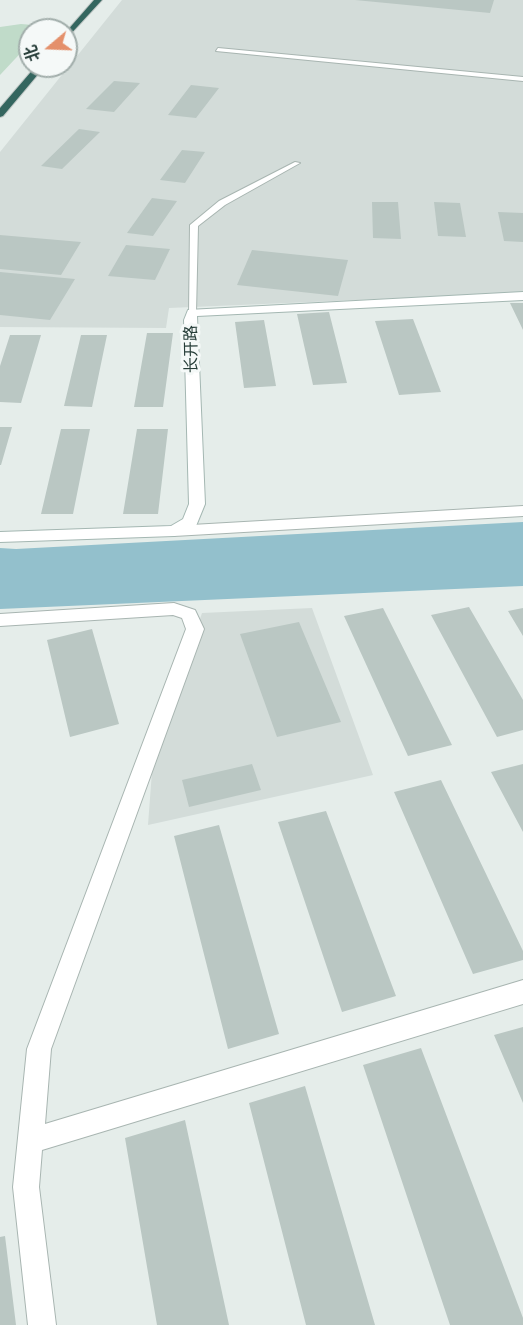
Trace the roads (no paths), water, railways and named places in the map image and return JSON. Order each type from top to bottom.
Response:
[{"type":"highway","points":[[70,18],[86,0]]},
{"type":"highway","points":[[78,24],[98,0]]},
{"type":"highway","points":[[0,114],[31,78]]},
{"type":"street","name":"长开路","points":[[174,531],[190,522],[197,504],[190,320],[192,313],[523,296]]},
{"type":"street","points":[[0,537],[174,531],[523,511]]},
{"type":"street","points":[[0,620],[174,609],[189,614],[195,629],[39,1049],[26,1187],[42,1325]]},
{"type":"street","points":[[30,1141],[523,992]]},
{"type":"lane","points":[[218,50],[523,79]]},
{"type":"lane","points":[[192,313],[194,225],[222,203],[297,163]]},
{"type":"water","points":[[523,522],[523,586],[0,609],[0,548]]}]
